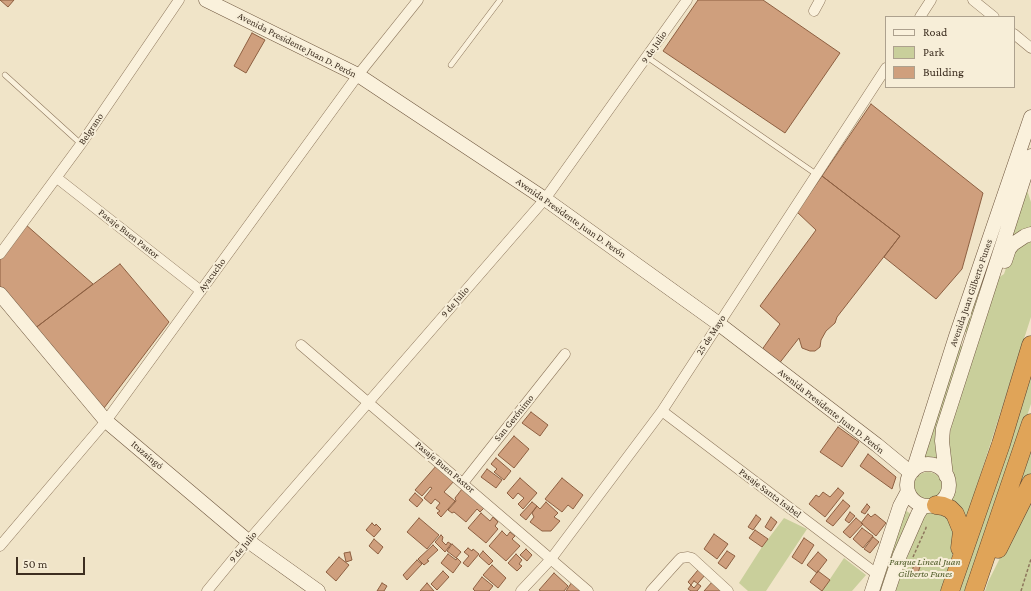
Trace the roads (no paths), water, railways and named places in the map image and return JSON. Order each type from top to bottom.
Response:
[{"type":"highway","points":[[950,591],[1001,444],[1031,345]]},
{"type":"highway","points":[[974,591],[1031,422]]},
{"type":"highway","points":[[979,591],[993,559],[1031,483]]},
{"type":"highway","points":[[929,505],[943,506],[950,509],[955,514],[962,531],[950,591]]},
{"type":"street","name":"Belgrano","points":[[0,254],[81,144],[178,0]]},
{"type":"street","name":"Avenida Presidente Juan D. Perón","points":[[206,0],[358,75],[545,199],[718,324],[912,472]]},
{"type":"street","name":"Ayacucho","points":[[0,546],[106,421],[358,75],[418,0]]},
{"type":"street","name":"9 de Julio","points":[[207,591],[248,540],[545,199],[687,0]]},
{"type":"street","points":[[814,11],[820,0]]},
{"type":"street","points":[[921,16],[931,0]]},
{"type":"street","points":[[973,0],[993,16]]},
{"type":"street","points":[[1015,35],[1031,48]]},
{"type":"street","name":"25 de Mayo","points":[[521,591],[551,558],[662,411],[885,70]]},
{"type":"street","name":"Avenida Juan Gilberto Funes","points":[[912,472],[956,336],[1031,117]]},
{"type":"street","name":"Avenida Juan Gilberto Funes","points":[[946,476],[942,441],[943,429],[1031,156]]},
{"type":"street","name":"Pasaje Buen Pastor","points":[[57,178],[201,291]]},
{"type":"street","points":[[990,280],[1001,271],[1009,249],[1013,244],[1031,234]]},
{"type":"street","name":"Ituzaingó","points":[[0,294],[106,421],[248,540],[318,591]]},
{"type":"street","points":[[956,336],[972,340]]},
{"type":"street","name":"Pasaje Buen Pastor","points":[[301,345],[463,482],[588,591]]},
{"type":"street","name":"San Gerónimo","points":[[463,482],[565,354]]},
{"type":"street","name":"Pasaje Santa Isabel","points":[[662,411],[878,575]]},
{"type":"street","points":[[888,591],[900,555],[918,514],[929,505],[941,501],[946,496],[948,489],[946,476],[942,471],[931,465],[924,465],[918,467],[912,472],[907,481],[908,491],[913,501],[929,505]]},
{"type":"street","points":[[872,591],[900,506],[908,491]]},
{"type":"street","points":[[652,591],[681,558],[688,557],[692,558],[728,591]]},
{"type":"lane","points":[[451,65],[500,0]]},
{"type":"lane","points":[[647,57],[816,174]]},
{"type":"lane","points":[[6,75],[81,144]]},
{"type":"park label","name":"Parque Lineal Juan Gilberto Funes","points":[[925,568]]}]
